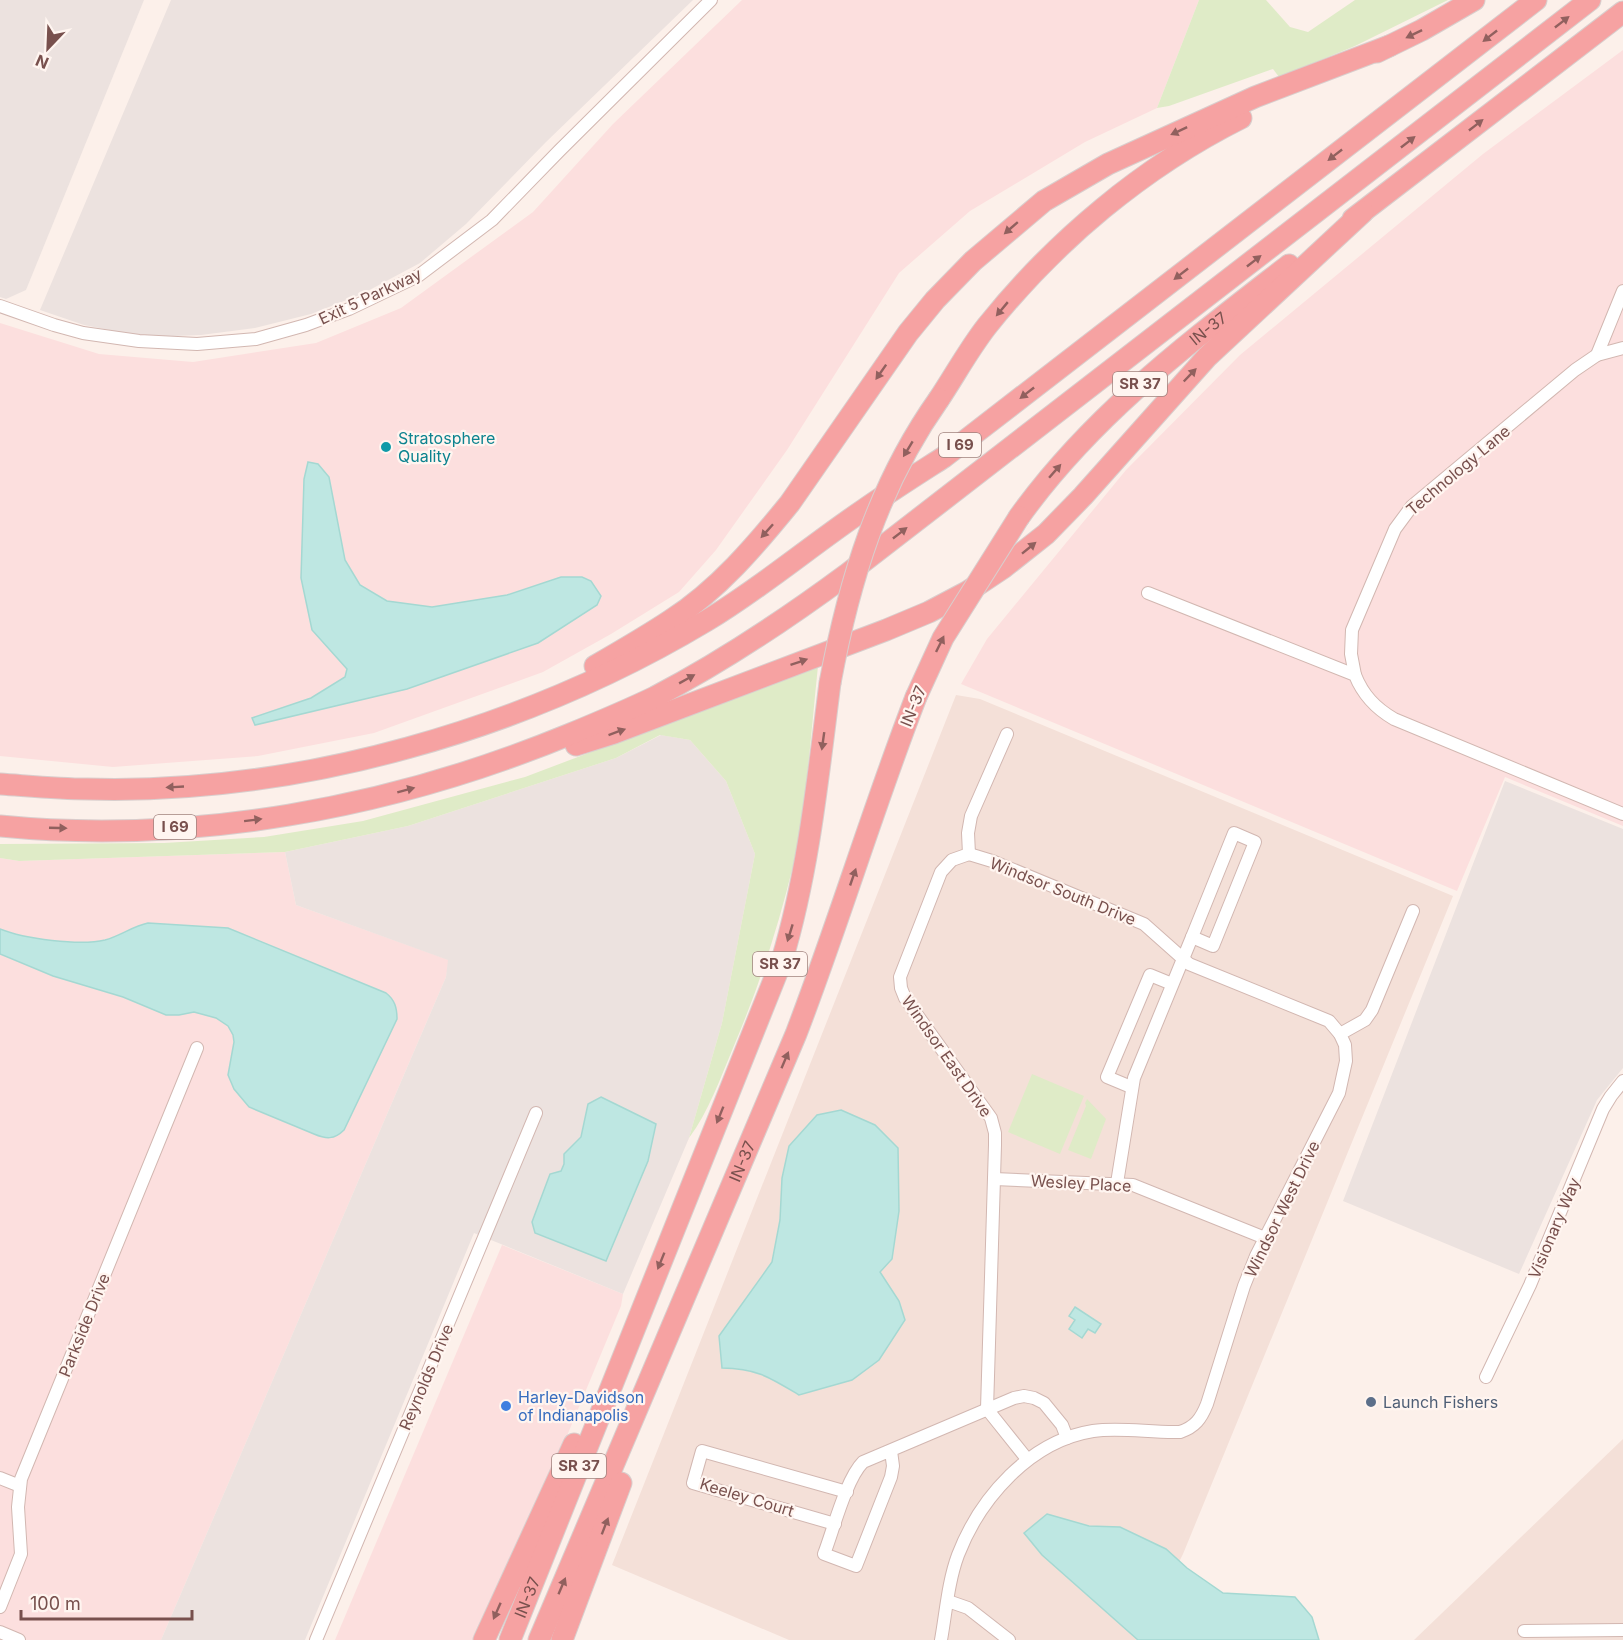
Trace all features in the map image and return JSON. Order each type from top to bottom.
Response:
[{"type":"highway","name":"IN-37","points":[[510,1640],[782,960],[794,919],[810,839],[830,683],[848,599],[877,510],[904,454],[986,328],[1026,281],[1086,223],[1119,196],[1154,169],[1221,128],[1422,30],[1474,0]]},
{"type":"highway","name":"I 69","points":[[0,784],[90,790],[180,787],[317,769],[397,751],[503,718],[597,678],[650,652],[729,607],[861,512],[953,450],[1536,0]]},
{"type":"highway","name":"I 69","points":[[0,826],[88,830],[196,826],[321,810],[441,781],[519,755],[654,697],[736,650],[798,610],[1590,0]]},
{"type":"highway","name":"IN-37","points":[[539,1640],[796,1034],[828,950],[886,776],[916,697],[943,638],[1019,518],[1066,458],[1131,391],[1188,343],[1623,12]]},
{"type":"highway","points":[[317,769],[545,696],[672,620],[723,578],[771,526],[790,503],[908,333],[935,300],[973,261],[1014,225],[1044,201],[1108,164],[1255,97],[1389,46]]},
{"type":"highway","points":[[519,755],[576,745],[614,733],[886,630],[929,612],[967,592],[1003,568],[1046,534],[1083,496],[1207,357],[1363,212]]},
{"type":"highway","points":[[562,1640],[678,1341],[705,1251]]},
{"type":"highway","points":[[484,1640],[557,1481],[649,1293]]},
{"type":"street","name":"Exit 5 Parkway","points":[[0,306],[83,333],[139,341],[197,344],[256,339],[306,325],[350,309],[418,276],[492,220],[711,0]]},
{"type":"street","points":[[1597,355],[1623,291]]},
{"type":"street","name":"Technology Lane","points":[[1623,348],[1597,355],[1575,370],[1403,516],[1395,529],[1352,630],[1350,654],[1360,687],[1370,701],[1384,714],[1623,814]]},
{"type":"street","points":[[1149,593],[1355,675]]},
{"type":"street","points":[[969,854],[968,833],[971,816],[1006,734]]},
{"type":"street","points":[[1117,1183],[1131,1087],[1172,984],[1234,833],[1256,842],[1214,946],[1192,937]]},
{"type":"street","name":"Windsor South Drive","points":[[969,854],[992,861],[1144,924],[1182,960],[1329,1021],[1340,1034]]},
{"type":"street","name":"Windsor East Drive","points":[[969,854],[952,860],[941,872],[900,977],[905,998],[991,1119],[995,1134],[987,1409]]},
{"type":"street","points":[[1340,1034],[1365,1020],[1372,1010],[1413,911]]},
{"type":"street","points":[[1131,1087],[1107,1077],[1150,975],[1172,984]]},
{"type":"street","name":"Windsor West Drive","points":[[941,1640],[955,1566],[971,1527],[987,1502],[1028,1459],[1053,1443],[1094,1431],[1179,1432],[1196,1424],[1207,1404],[1244,1286],[1265,1239],[1339,1093],[1346,1060],[1345,1045],[1340,1034]]},
{"type":"street","name":"Parkside Drive","points":[[0,1607],[21,1554],[18,1507],[20,1486],[25,1469],[197,1048]]},
{"type":"street","name":"Visionary Way","points":[[1486,1377],[1530,1285],[1604,1109],[1623,1081]]},
{"type":"street","name":"Reynolds Drive","points":[[316,1640],[536,1113]]},
{"type":"street","name":"Wesley Place","points":[[994,1179],[1117,1183],[1142,1187],[1265,1239]]},
{"type":"street","points":[[891,1451],[893,1466],[891,1478],[856,1566],[824,1554],[847,1492],[858,1467],[863,1462],[1023,1396],[1044,1403],[1062,1425],[1067,1438]]},
{"type":"street","points":[[987,1409],[1028,1459]]},
{"type":"street","name":"Keeley Court","points":[[835,1524],[693,1483],[702,1451],[847,1492]]},
{"type":"street","points":[[0,1478],[20,1486]]},
{"type":"street","points":[[948,1601],[968,1608],[1010,1640]]},
{"type":"street","points":[[1524,1630],[1623,1630]]},
{"type":"street","points":[[0,1632],[20,1640]]},
{"type":"shaded area","points":[[0,0],[144,0],[26,290],[6,299],[0,297]]},
{"type":"shaded area","points":[[171,0],[693,0],[546,142],[466,224],[420,263],[362,294],[311,314],[255,328],[201,335],[145,337],[84,325],[40,310]]},
{"type":"shaded area","points":[[742,0],[1199,0],[1157,108],[1085,142],[970,211],[899,273],[787,450],[716,550],[679,592],[543,672],[374,733],[258,756],[113,767],[0,756],[0,323],[99,354],[193,362],[316,343],[401,308],[533,212],[613,124]]},
{"type":"shaded area","points":[[1623,50],[1623,826],[1505,777],[1457,891],[961,684],[987,639],[1126,470],[1240,355],[1483,154]]},
{"type":"shaded area","points":[[956,695],[980,699],[1453,896],[1183,1554],[1166,1588],[1192,1640],[789,1640],[612,1565]]},
{"type":"shaded area","points":[[661,735],[690,740],[726,781],[755,854],[722,1023],[689,1138],[623,1294],[474,1233],[305,1640],[161,1640],[446,977],[448,960],[296,905],[285,852],[408,826],[616,758]]},
{"type":"shaded area","points":[[1505,781],[1623,829],[1623,1068],[1597,1100],[1519,1274],[1343,1201]]},
{"type":"shaded area","points":[[285,852],[296,905],[449,960],[446,977],[161,1640],[0,1640],[0,858],[19,861]]},
{"type":"shaded area","points":[[502,1245],[623,1294],[621,1306],[482,1640],[335,1640]]},
{"type":"shaded area","points":[[1623,1439],[1623,1640],[1414,1640]]},
{"type":"green space","points":[[1199,0],[1266,0],[1290,27],[1308,32],[1355,0],[1448,0],[1355,46],[1279,77],[1273,69],[1169,106],[1157,108]]},
{"type":"green space","points":[[818,666],[802,816],[787,889],[767,958],[742,1026],[719,1083],[689,1138],[722,1023],[755,854],[726,781],[690,740],[660,735],[616,758],[408,826],[285,852],[19,861],[0,858],[0,844],[164,843],[264,837],[363,821],[525,777]]},
{"type":"green space","points":[[1032,1074],[1084,1096],[1060,1154],[1008,1132]]},
{"type":"green space","points":[[1087,1099],[1106,1119],[1091,1159],[1068,1150]]},
{"type":"water","points":[[308,462],[318,464],[329,477],[345,560],[360,585],[387,601],[432,607],[507,595],[561,577],[582,577],[591,581],[601,596],[597,605],[538,643],[407,689],[255,725],[252,718],[311,698],[345,677],[347,669],[312,630],[301,578],[304,479]]},
{"type":"water","points":[[148,923],[228,928],[386,993],[392,998],[397,1011],[397,1019],[344,1130],[330,1138],[322,1137],[249,1107],[234,1089],[228,1075],[234,1042],[233,1035],[228,1026],[216,1018],[194,1012],[166,1015],[123,997],[53,976],[0,954],[0,929],[37,938],[67,942],[94,942]]},
{"type":"water","points":[[601,1097],[656,1124],[648,1161],[606,1261],[535,1233],[532,1222],[550,1174],[561,1171],[564,1154],[581,1137],[588,1104]]},
{"type":"water","points":[[841,1110],[875,1125],[898,1148],[899,1211],[892,1259],[880,1272],[899,1301],[905,1320],[879,1360],[852,1380],[799,1395],[763,1375],[734,1368],[722,1368],[719,1336],[772,1262],[780,1220],[782,1178],[789,1146],[817,1115]]},
{"type":"water","points":[[1075,1307],[1101,1324],[1095,1333],[1088,1329],[1082,1338],[1069,1329],[1075,1320],[1069,1316]]},
{"type":"water","points":[[1047,1514],[1089,1526],[1120,1527],[1166,1549],[1187,1568],[1223,1593],[1295,1597],[1312,1617],[1319,1640],[1138,1640],[1042,1555],[1024,1533]]},
{"type":"place","name":"Stratosphere Quality","points":[[386,447]]},
{"type":"place","name":"Launch Fishers","points":[[1371,1402]]},
{"type":"place","name":"Harley-Davidson of Indianapolis","points":[[506,1406]]}]
